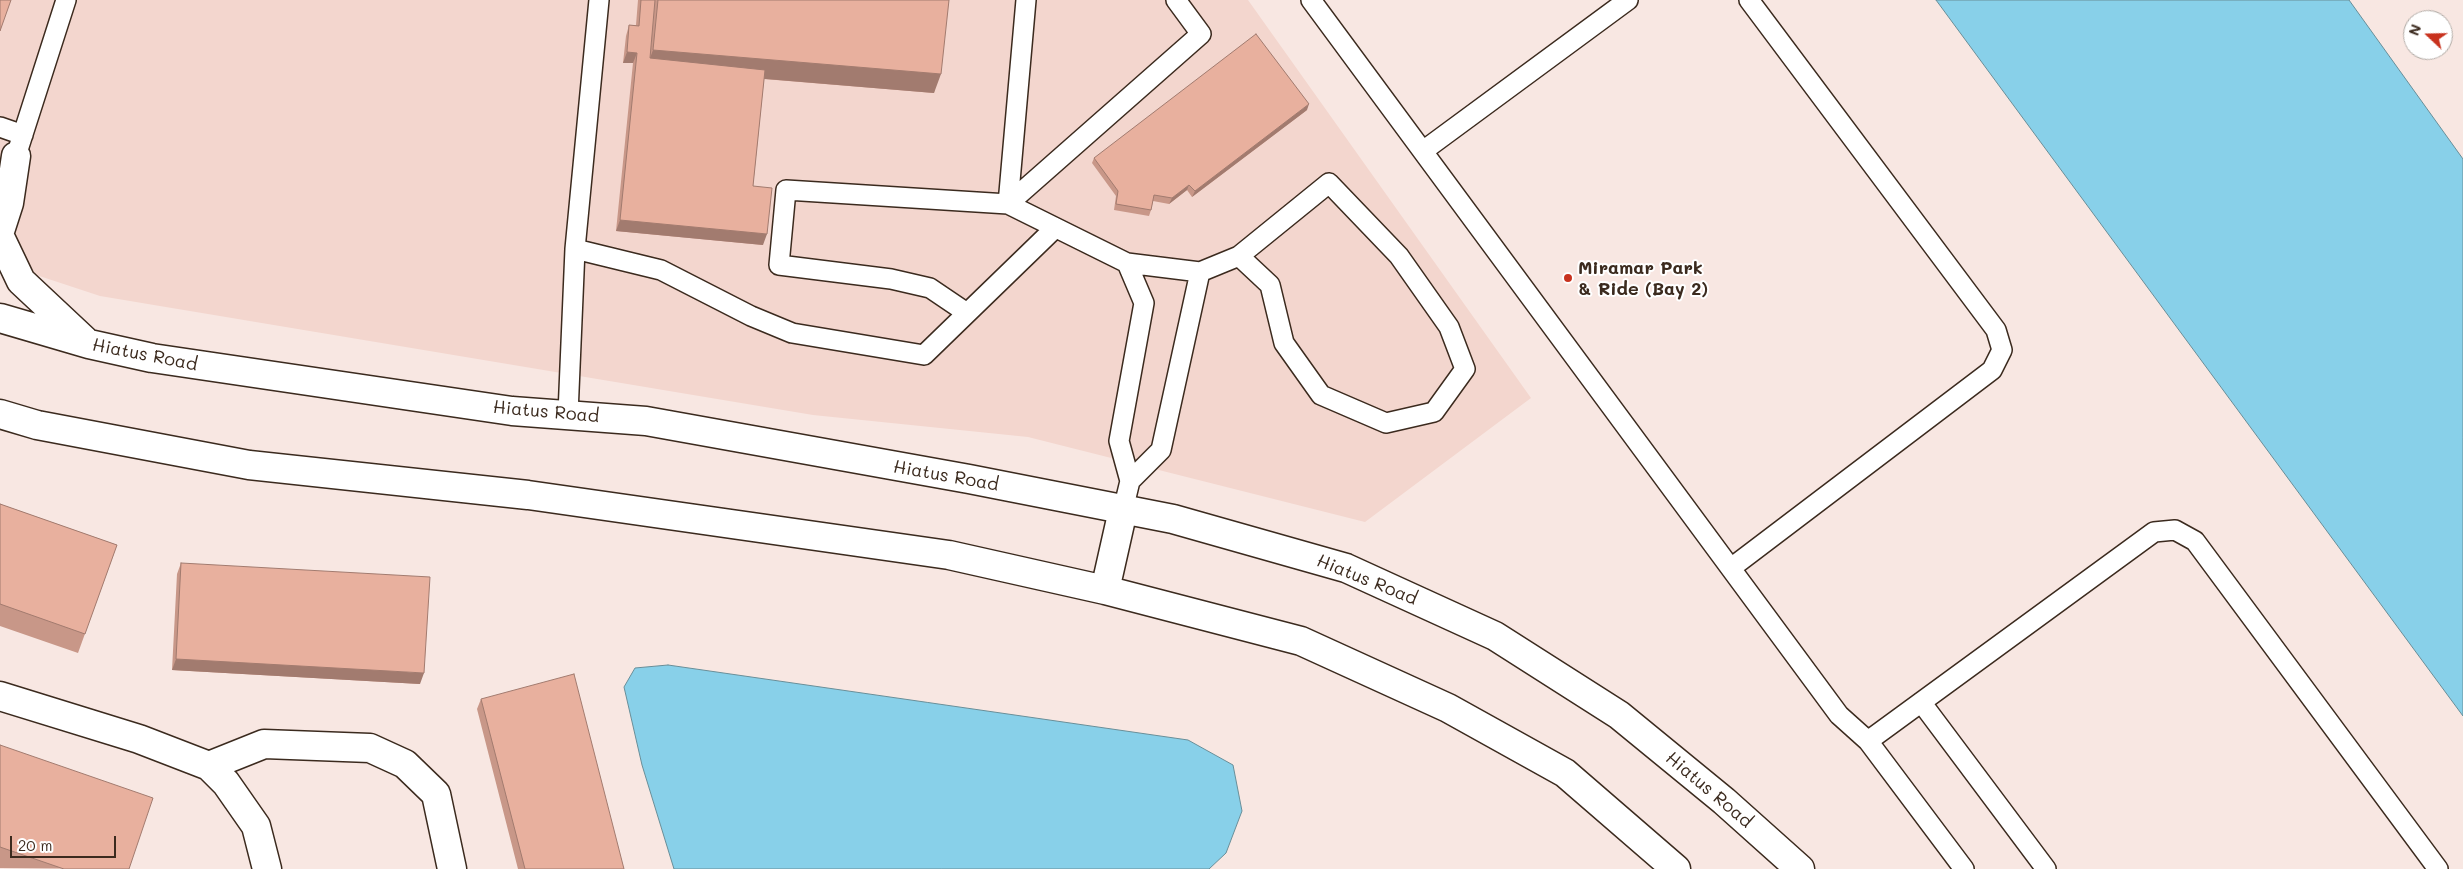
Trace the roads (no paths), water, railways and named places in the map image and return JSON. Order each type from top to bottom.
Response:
[{"type":"main road","points":[[0,231],[9,203],[20,146]]},
{"type":"main road","points":[[0,238],[21,281],[89,344]]},
{"type":"main road","name":"Hiatus Road","points":[[0,318],[89,344],[152,358],[512,411],[568,414],[646,422],[969,479],[1173,519],[1346,568],[1495,636],[1619,715],[1724,801],[1800,869]]},
{"type":"main road","points":[[0,414],[37,425],[249,465],[528,495],[950,555],[1106,590],[1301,642],[1448,708],[1565,772],[1676,869]]},
{"type":"main road","points":[[1106,590],[1123,510]]},
{"type":"main road","points":[[0,696],[139,739],[209,766],[226,783],[256,826],[267,869]]},
{"type":"main road","points":[[209,766],[264,744],[370,748],[405,764],[436,794],[452,869]]},
{"type":"lane","points":[[0,127],[20,146],[66,0]]},
{"type":"lane","points":[[568,414],[576,249],[599,0]]},
{"type":"lane","points":[[1008,204],[1026,0]]},
{"type":"lane","points":[[1008,204],[1201,34],[1176,0]]},
{"type":"lane","points":[[1423,151],[1628,0]]},
{"type":"lane","points":[[1731,568],[1992,370],[2002,350],[1996,330],[1749,0]]},
{"type":"lane","points":[[1316,2],[1423,151],[1840,714],[1868,741],[1964,869]]},
{"type":"lane","points":[[967,313],[930,288],[891,279],[779,265],[786,190],[1008,204],[1127,263],[1200,272],[1239,256],[1329,183],[1399,256],[1449,327],[1465,369],[1434,412],[1386,423],[1321,396],[1284,343],[1270,286],[1239,256]]},
{"type":"lane","points":[[576,249],[661,270],[751,316],[792,333],[924,355],[1055,228]]},
{"type":"lane","points":[[1123,510],[1130,481],[1118,441],[1144,303],[1127,263]]},
{"type":"lane","points":[[1130,481],[1161,450],[1200,272]]},
{"type":"lane","points":[[1868,741],[2154,532],[2175,530],[2195,541],[2438,869]]},
{"type":"lane","points":[[1921,702],[2046,869]]},
{"type":"water","points":[[1936,0],[2349,0],[2463,159],[2463,716]]},
{"type":"water","points":[[668,665],[1188,740],[1233,765],[1242,811],[1226,853],[1209,869],[674,869],[642,765],[624,687],[635,668]]},
{"type":"place","name":"Miramar Park & Ride (Bay 2)","points":[[1568,278]]}]
